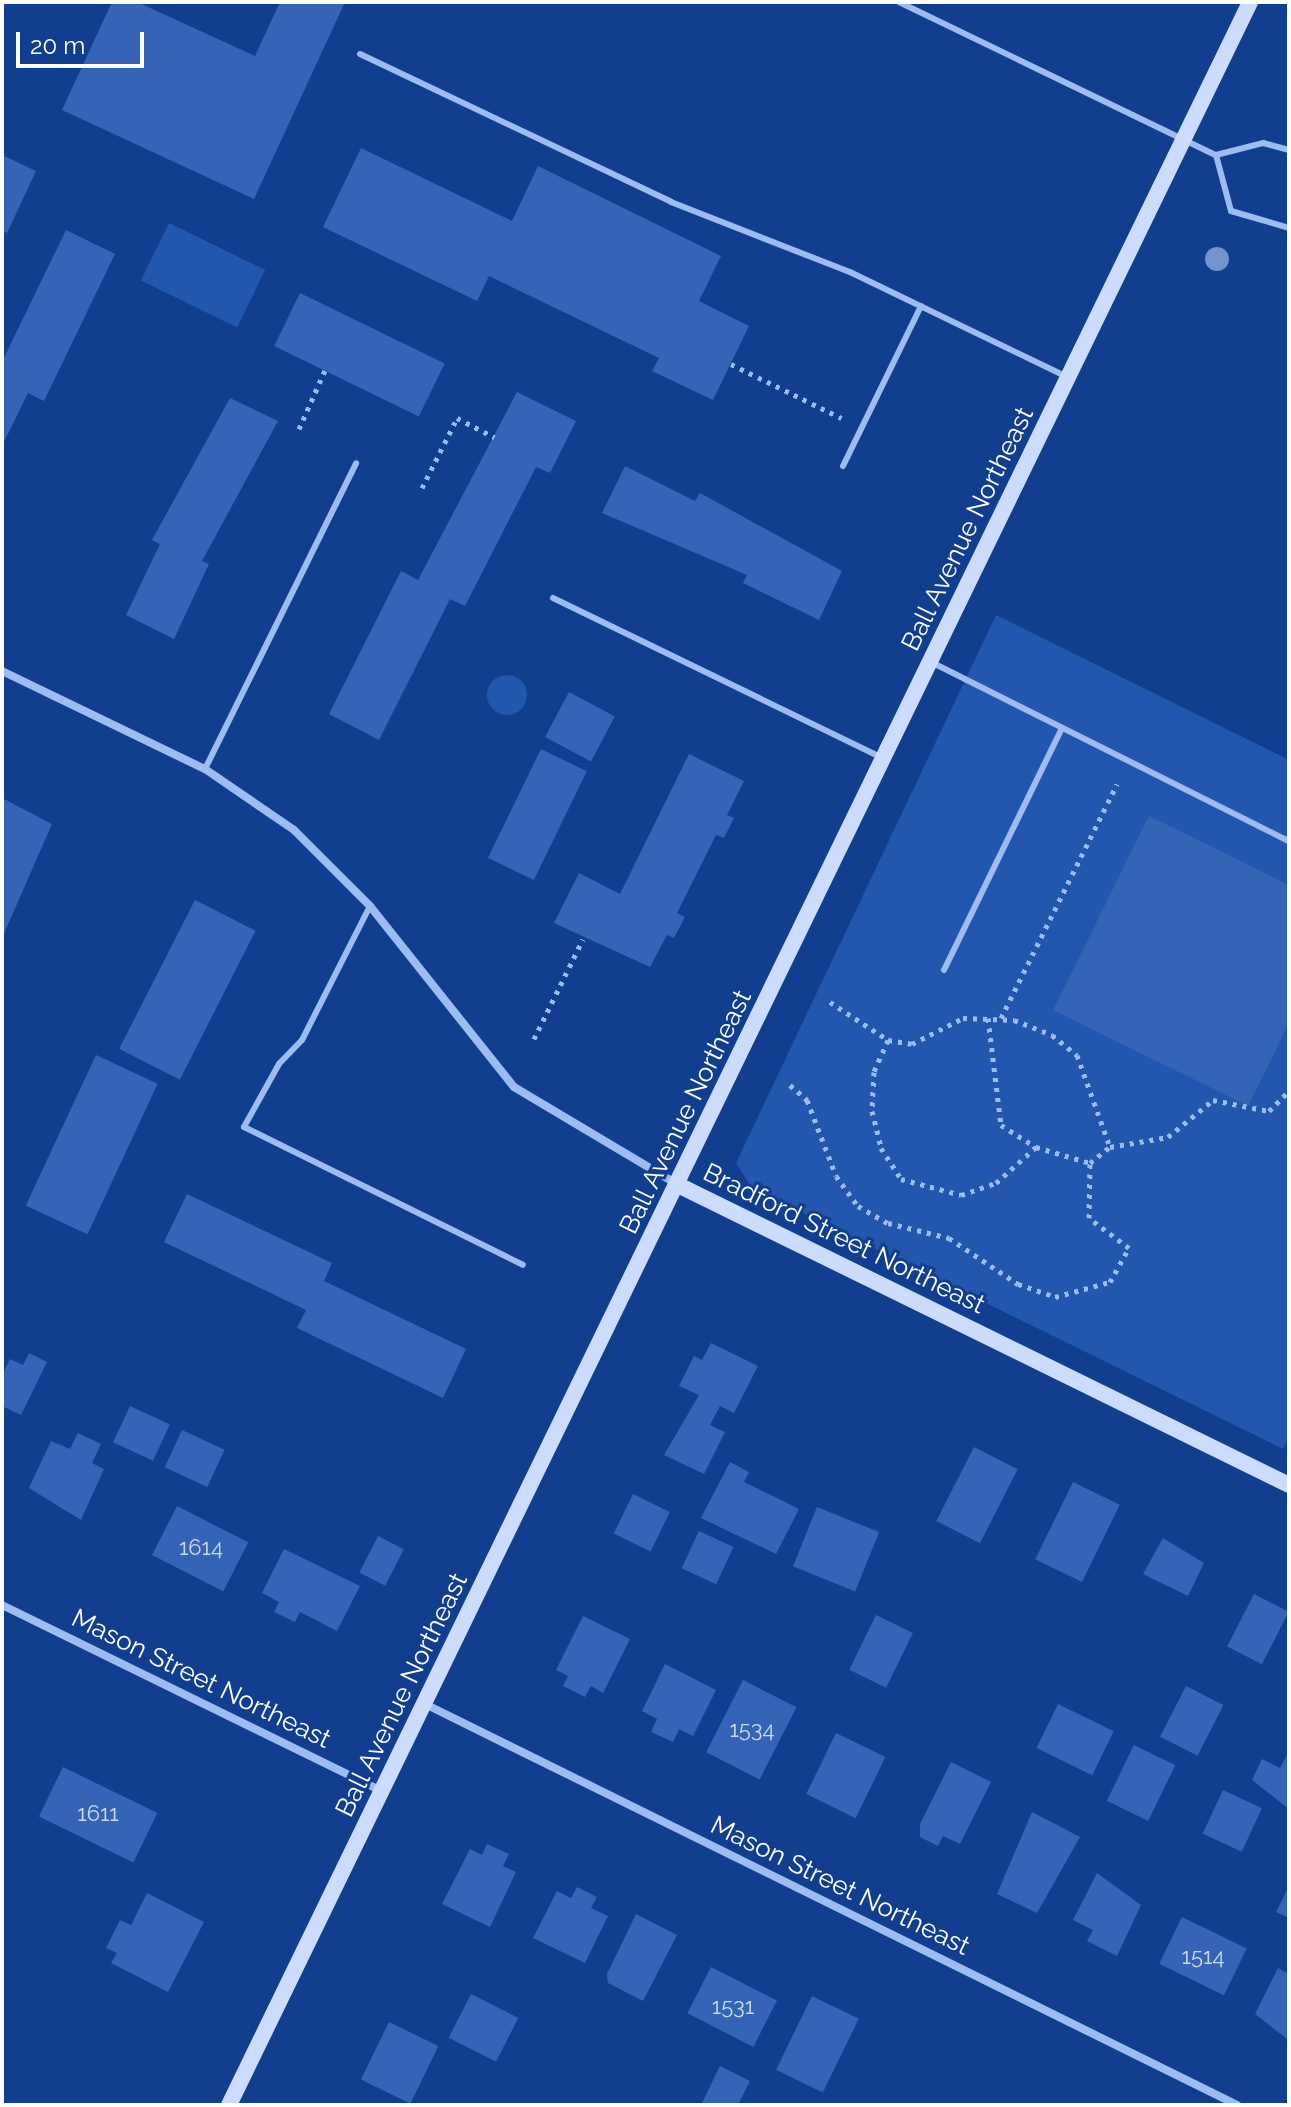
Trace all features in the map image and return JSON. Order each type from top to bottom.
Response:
[{"type":"street","name":"Ball Avenue Northeast","points":[[229,2105],[1250,2]]},
{"type":"street","name":"Bradford Street Northeast","points":[[2,671],[205,769],[294,830],[370,906],[514,1087],[678,1185],[1289,1485]]},
{"type":"street","name":"Mason Street Northeast","points":[[2,1605],[382,1791]]},
{"type":"street","name":"Mason Street Northeast","points":[[425,1704],[1237,2105]]},
{"type":"lane","points":[[899,2],[1216,155],[1263,143],[1289,150]]},
{"type":"lane","points":[[360,54],[671,202],[921,306],[1068,377]]},
{"type":"lane","points":[[1216,155],[1231,211],[1289,228]]},
{"type":"lane","points":[[843,466],[921,306]]},
{"type":"lane","points":[[205,769],[356,463]]},
{"type":"lane","points":[[553,598],[883,759]]},
{"type":"lane","points":[[929,662],[1289,841]]},
{"type":"lane","points":[[944,970],[1062,728]]},
{"type":"lane","points":[[370,906],[302,1040],[279,1064],[244,1127],[523,1265]]},
{"type":"path","points":[[731,364],[862,428]]},
{"type":"path","points":[[299,429],[325,370]]},
{"type":"path","points":[[422,488],[457,418],[494,437]]},
{"type":"path","points":[[1001,1018],[1128,761]]},
{"type":"path","points":[[534,1039],[583,939]]},
{"type":"path","points":[[830,1002],[888,1040],[912,1044],[954,1020],[1001,1018],[1052,1035],[1077,1055],[1110,1147]]},
{"type":"path","points":[[988,1018],[1001,1125],[1036,1147],[1090,1163]]},
{"type":"path","points":[[888,1040],[874,1072],[872,1111],[881,1148],[901,1179],[941,1195],[979,1191],[1036,1147]]},
{"type":"path","points":[[790,1085],[807,1100],[836,1176],[858,1206],[888,1223],[949,1238],[1037,1293],[1095,1292],[1110,1282],[1129,1248],[1089,1218],[1090,1163]]},
{"type":"path","points":[[1090,1163],[1110,1147],[1168,1137],[1213,1100],[1269,1111],[1289,1091]]},
{"type":"shaded area","points":[[169,223],[265,270],[237,327],[141,281]]},
{"type":"shaded area","points":[[996,615],[1289,760],[1289,1436],[1283,1449],[752,1188],[736,1163]]},
{"type":"shaded area","points":[[507,675],[521,681],[527,695],[521,709],[507,715],[493,709],[487,695],[493,681]]},
{"type":"building","points":[[112,2],[137,2],[255,56],[280,2],[345,2],[254,199],[62,110]]},
{"type":"building","points":[[361,148],[512,221],[538,166],[721,256],[699,301],[749,326],[713,400],[652,371],[659,358],[489,276],[477,301],[323,227]]},
{"type":"building","points":[[2,155],[36,171],[7,233],[2,230]]},
{"type":"building","points":[[66,230],[115,254],[44,401],[28,393],[2,446],[2,362]]},
{"type":"building","points":[[300,293],[445,364],[419,417],[274,346]]},
{"type":"building","points":[[517,392],[576,421],[550,473],[536,467],[465,606],[450,599],[379,740],[329,714],[401,571],[418,580]]},
{"type":"building","points":[[230,398],[278,421],[202,561],[209,564],[174,639],[126,615],[160,544],[152,540]]},
{"type":"building","points":[[625,466],[695,501],[700,493],[842,571],[819,620],[743,583],[747,575],[602,513]]},
{"type":"building","points":[[569,692],[615,716],[591,761],[545,737]]},
{"type":"building","points":[[541,749],[587,771],[534,880],[488,858]]},
{"type":"building","points":[[689,754],[744,781],[727,815],[734,818],[724,838],[716,835],[677,913],[685,917],[674,938],[667,935],[650,967],[554,923],[579,873],[620,894]]},
{"type":"building","points":[[2,798],[52,824],[2,938]]},
{"type":"building","points":[[1149,816],[1289,885],[1289,1023],[1248,1106],[1053,1010]]},
{"type":"building","points":[[195,900],[256,931],[180,1080],[119,1049]]},
{"type":"building","points":[[96,1055],[158,1084],[87,1234],[26,1205]]},
{"type":"building","points":[[187,1194],[332,1263],[324,1281],[466,1349],[443,1398],[297,1328],[306,1310],[164,1242]]},
{"type":"building","points":[[711,1343],[758,1366],[734,1413],[720,1406],[710,1425],[725,1432],[704,1474],[664,1455],[699,1395],[679,1386],[694,1356],[702,1360]]},
{"type":"building","points":[[29,1353],[47,1362],[21,1415],[2,1406],[2,1375],[10,1359],[23,1365]]},
{"type":"building","points":[[130,1406],[170,1425],[153,1461],[113,1442]]},
{"type":"building","points":[[182,1430],[225,1450],[207,1487],[165,1467]]},
{"type":"building","points":[[78,1433],[101,1444],[92,1463],[104,1469],[81,1520],[29,1488],[51,1441],[70,1449]]},
{"type":"building","points":[[974,1447],[1018,1469],[980,1543],[936,1521]]},
{"type":"building","points":[[730,1462],[749,1472],[744,1482],[799,1509],[776,1554],[701,1518]]},
{"type":"building","points":[[1073,1482],[1120,1505],[1082,1582],[1035,1559]]},
{"type":"building","points":[[633,1494],[670,1512],[651,1552],[614,1534]]},
{"type":"building","points":[[177,1506],[248,1542],[223,1591],[152,1555]]},
{"type":"building","points":[[817,1507],[879,1532],[855,1591],[793,1566]]},
{"type":"building","points":[[699,1531],[733,1547],[716,1584],[682,1568]]},
{"type":"building","points":[[378,1536],[404,1549],[385,1586],[359,1573]]},
{"type":"building","points":[[1163,1538],[1204,1563],[1188,1596],[1143,1574]]},
{"type":"building","points":[[284,1549],[360,1586],[337,1631],[300,1612],[295,1622],[274,1612],[279,1602],[262,1593]]},
{"type":"building","points":[[1254,1594],[1289,1612],[1262,1664],[1227,1647]]},
{"type":"building","points":[[876,1615],[913,1633],[886,1688],[849,1670]]},
{"type":"building","points":[[583,1616],[630,1639],[603,1693],[591,1686],[585,1697],[563,1686],[568,1676],[556,1670]]},
{"type":"building","points":[[665,1664],[716,1690],[693,1736],[679,1729],[673,1742],[651,1732],[657,1719],[642,1711]]},
{"type":"building","points":[[743,1680],[796,1707],[760,1779],[706,1752]]},
{"type":"building","points":[[1186,1686],[1223,1705],[1198,1756],[1160,1737]]},
{"type":"building","points":[[1058,1704],[1114,1731],[1092,1775],[1037,1748]]},
{"type":"building","points":[[836,1733],[885,1757],[856,1818],[806,1794]]},
{"type":"building","points":[[1134,1745],[1175,1765],[1148,1821],[1107,1801]]},
{"type":"building","points":[[1289,1751],[1289,1809],[1252,1780],[1262,1759],[1280,1768]]},
{"type":"building","points":[[951,1762],[991,1782],[960,1844],[943,1836],[938,1846],[920,1837],[920,1824]]},
{"type":"building","points":[[63,1767],[157,1813],[133,1862],[39,1816]]},
{"type":"building","points":[[1223,1790],[1262,1808],[1242,1852],[1203,1834]]},
{"type":"building","points":[[1032,1812],[1080,1837],[1037,1913],[997,1894]]},
{"type":"building","points":[[487,1844],[509,1854],[503,1866],[516,1872],[490,1927],[442,1904],[470,1849],[482,1855]]},
{"type":"building","points":[[1097,1873],[1141,1905],[1117,1956],[1087,1941],[1093,1930],[1073,1920]]},
{"type":"building","points":[[1289,1886],[1289,1918],[1276,1912]]},
{"type":"building","points":[[577,1887],[597,1897],[591,1908],[608,1916],[585,1963],[533,1938],[557,1891],[571,1898]]},
{"type":"building","points":[[147,1893],[204,1922],[168,1992],[111,1963],[117,1953],[106,1948],[120,1920],[131,1925]]},
{"type":"building","points":[[636,1914],[677,1935],[643,2001],[608,1983],[607,1974]]},
{"type":"building","points":[[1182,1917],[1247,1949],[1224,1995],[1159,1964]]},
{"type":"building","points":[[711,1967],[777,2001],[753,2047],[687,2013]]},
{"type":"building","points":[[1278,1968],[1289,1974],[1287,2039],[1255,2014]]},
{"type":"building","points":[[471,1994],[518,2018],[496,2062],[449,2038]]},
{"type":"building","points":[[812,1996],[859,2019],[823,2092],[776,2070]]},
{"type":"building","points":[[389,2022],[438,2046],[410,2104],[361,2080]]},
{"type":"building","points":[[720,2066],[750,2081],[738,2105],[701,2105]]}]
